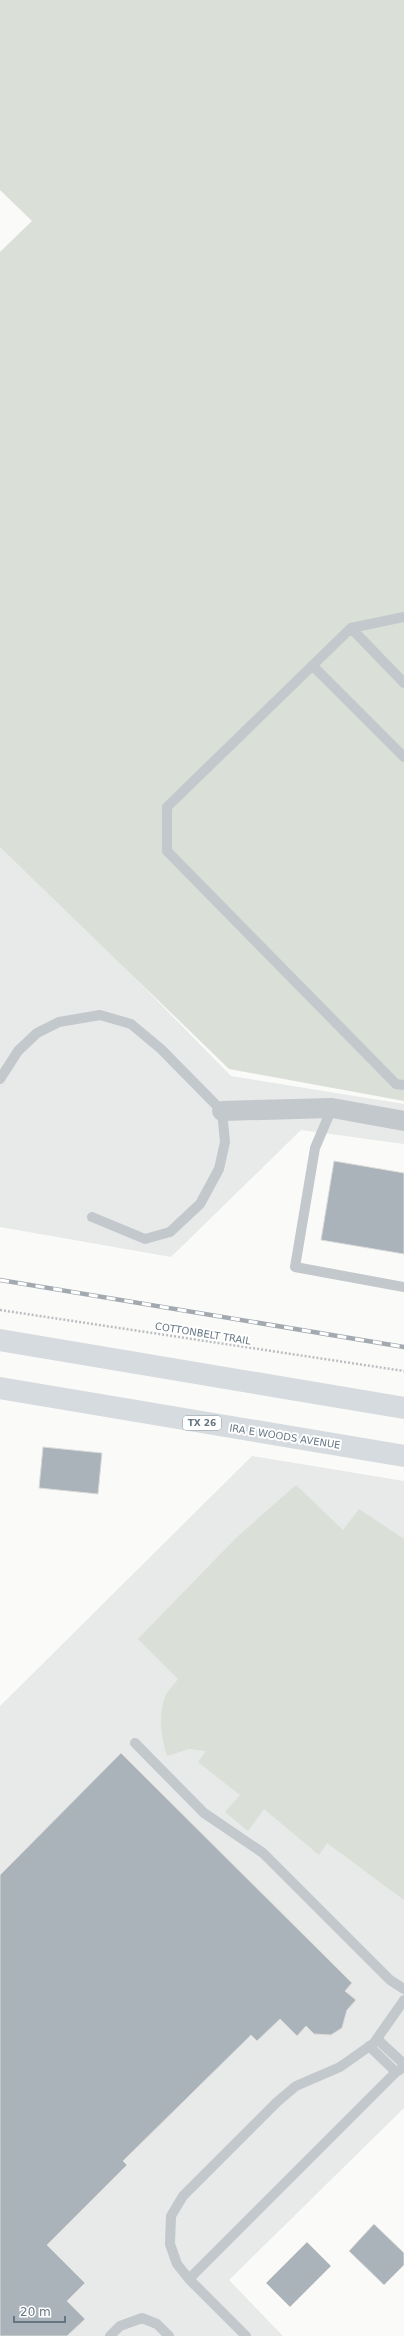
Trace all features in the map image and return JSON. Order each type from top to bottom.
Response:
[{"type":"main road","points":[[0,1340],[404,1408]]},
{"type":"main road","name":"IRA E WOODS AVENUE","points":[[0,1388],[404,1456]]},
{"type":"street","points":[[222,1111],[332,1108],[404,1122]]},
{"type":"lane","points":[[404,617],[351,628],[167,807],[167,851],[396,1084],[404,1085]]},
{"type":"lane","points":[[351,628],[404,683]]},
{"type":"lane","points":[[313,666],[404,757]]},
{"type":"lane","points":[[0,1079],[18,1050],[37,1033],[59,1022],[100,1014],[131,1024],[161,1049],[222,1111],[225,1142],[219,1169],[200,1204],[170,1232],[145,1239],[92,1217]]},
{"type":"lane","points":[[332,1108],[315,1148],[295,1267],[404,1287]]},
{"type":"lane","points":[[135,1743],[204,1813],[263,1852],[390,1980],[404,1989]]},
{"type":"lane","points":[[246,2336],[189,2279],[173,2257],[170,2244],[171,2216],[183,2196],[277,2102],[296,2086],[340,2067],[369,2046],[377,2039],[404,2000]]},
{"type":"lane","points":[[377,2039],[401,2068]]},
{"type":"lane","points":[[369,2046],[401,2068]]},
{"type":"lane","points":[[189,2279],[401,2068]]},
{"type":"lane","points":[[110,2336],[120,2326],[142,2318],[157,2324],[169,2336]]},
{"type":"path","name":"COTTONBELT TRAIL","points":[[0,1310],[404,1371]]},
{"type":"shaded area","points":[[0,0],[404,0],[404,1101],[229,1069],[0,847],[0,252],[32,221],[0,190]]},
{"type":"shaded area","points":[[0,840],[231,1076],[404,1104],[404,1144],[301,1130],[171,1257],[0,1227]]},
{"type":"shaded area","points":[[252,1456],[404,1481],[404,2108],[229,2280],[283,2336],[0,2336],[0,1706]]},
{"type":"shaded area","points":[[296,1485],[343,1530],[359,1509],[404,1539],[404,1900],[327,1843],[319,1855],[264,1809],[248,1831],[225,1812],[240,1795],[198,1762],[206,1751],[189,1749],[167,1756],[165,1749],[161,1726],[163,1704],[167,1692],[178,1679],[138,1639],[236,1538]]},
{"type":"building","points":[[334,1161],[404,1173],[404,1254],[321,1240]]},
{"type":"building","points":[[43,1447],[102,1453],[98,1494],[39,1488]]},
{"type":"building","points":[[121,1753],[352,1983],[345,1991],[356,2000],[347,2010],[342,2028],[331,2035],[314,2034],[306,2026],[297,2036],[280,2019],[257,2041],[251,2035],[123,2161],[127,2165],[47,2245],[85,2283],[67,2301],[85,2319],[67,2336],[0,2336],[0,1875]]},
{"type":"building","points":[[374,2224],[404,2253],[404,2265],[384,2285],[349,2251]]},
{"type":"building","points":[[307,2242],[331,2266],[290,2307],[266,2283]]},
{"type":"railway","points":[[0,1280],[404,1347]]}]
